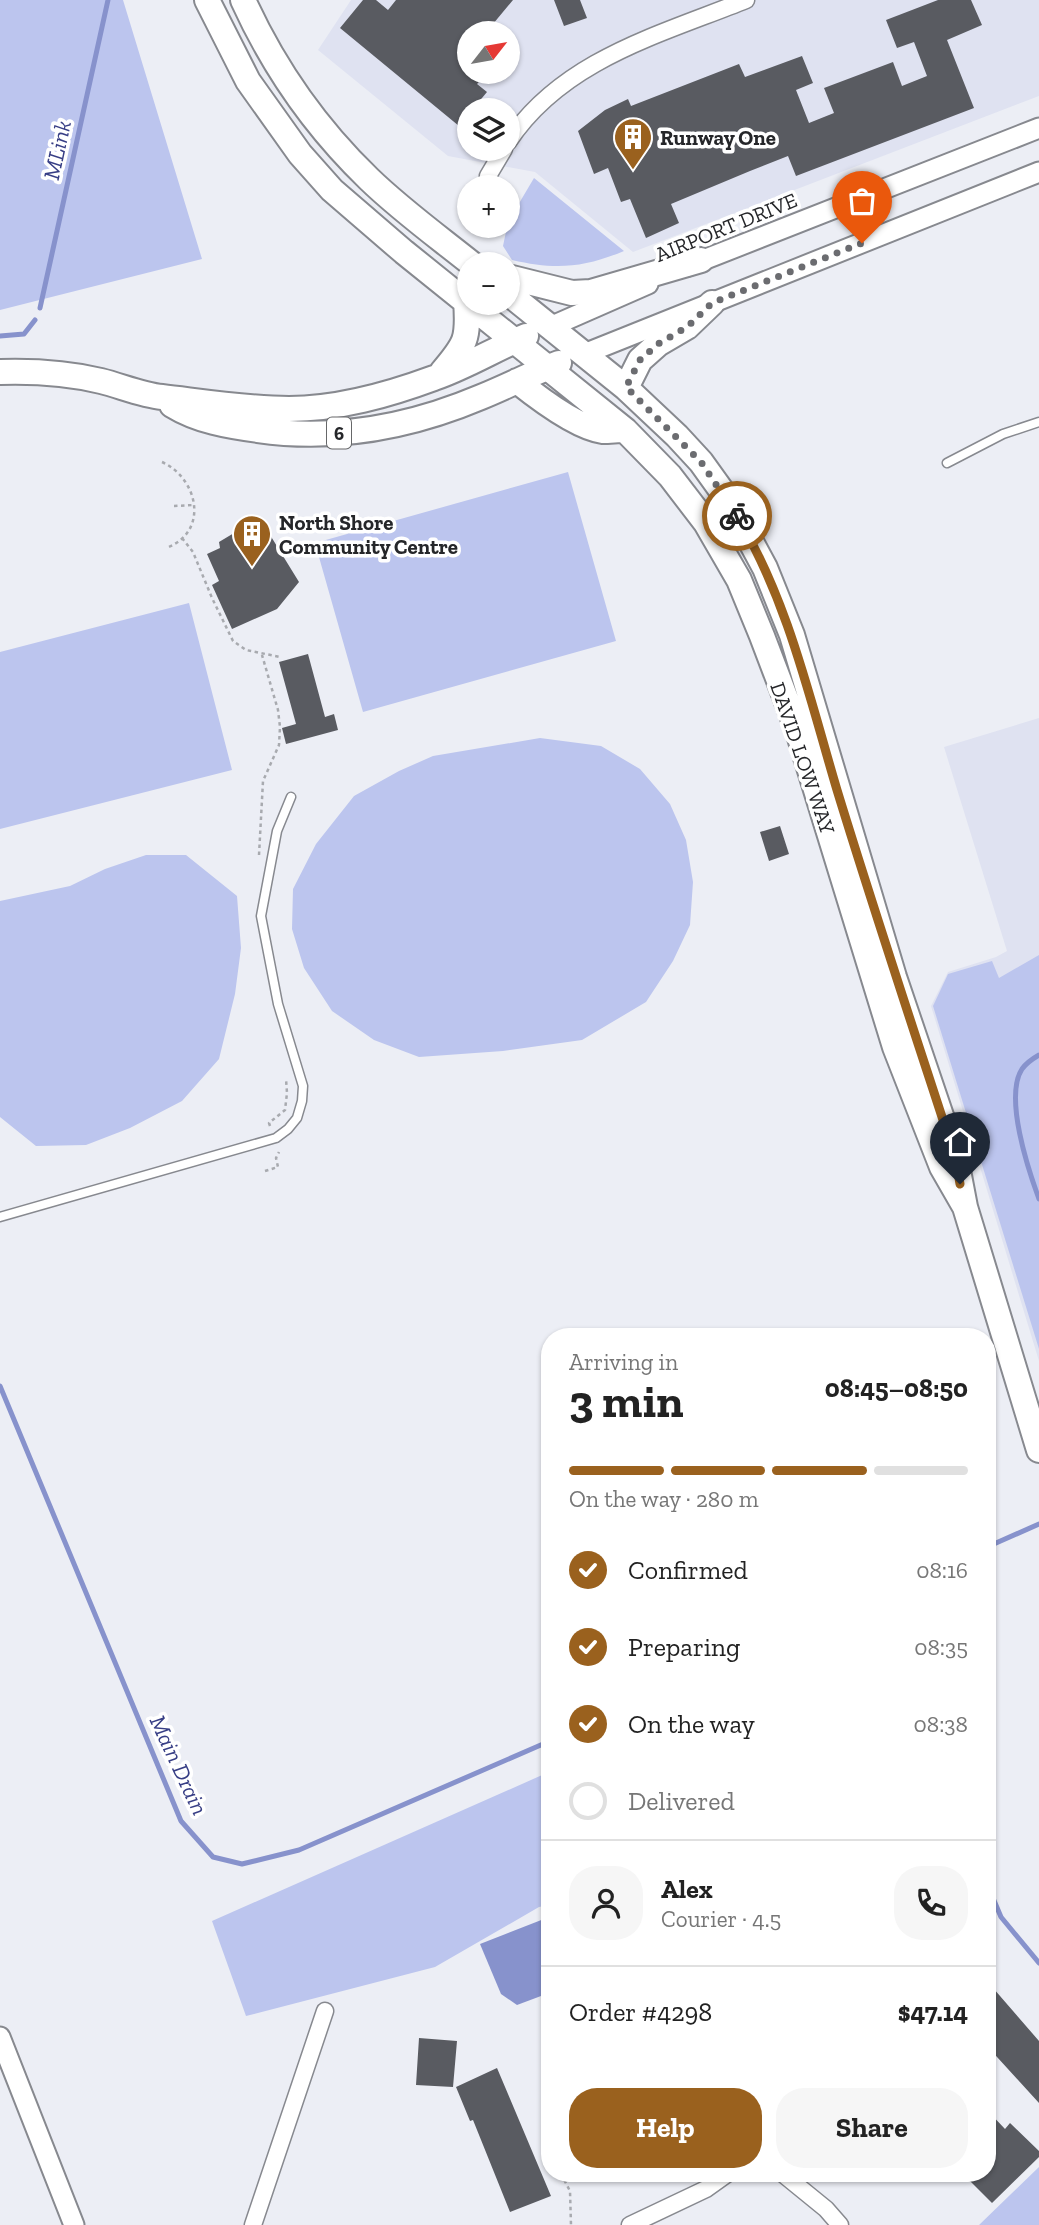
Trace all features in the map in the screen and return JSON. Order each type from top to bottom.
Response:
[{"type":"main road","name":"DAVID LOW WAY","points":[[207,0],[248,81],[300,154],[332,190],[457,294]]},
{"type":"main road","points":[[243,0],[271,55],[290,85],[342,152],[391,200],[457,252]]},
{"type":"main road","points":[[520,280],[572,293],[591,292],[701,260]]},
{"type":"main road","name":"DAVID LOW WAY","points":[[520,303],[626,387],[701,462],[729,501],[765,568],[792,635],[905,1044],[942,1167],[965,1207],[1039,1450]]},
{"type":"main road","points":[[626,387],[640,360],[658,344],[687,327],[712,303]]},
{"type":"main road","points":[[437,378],[463,346],[468,329],[467,315]]},
{"type":"main road","name":"DAVID LOW WAY","points":[[483,315],[625,430],[670,476],[706,523],[729,561],[753,612],[797,728],[905,1044]]},
{"type":"main road","name":"6","points":[[0,372],[68,375],[98,380],[160,397],[248,407],[315,408],[372,398],[437,378],[550,327]]},
{"type":"main road","points":[[584,354],[517,381],[550,406],[575,420],[600,431],[625,430]]},
{"type":"main road","name":"6","points":[[160,397],[189,415],[245,429],[279,433],[335,434],[420,420],[517,381]]},
{"type":"street","points":[[520,127],[540,102],[578,72],[622,50],[746,0]]},
{"type":"street","name":"AIRPORT DRIVE","points":[[550,327],[701,260],[1039,128]]},
{"type":"street","points":[[584,354],[1039,172]]},
{"type":"street","points":[[253,2225],[325,2011]]},
{"type":"street","points":[[0,2037],[74,2225]]},
{"type":"street","points":[[631,2225],[716,2182]]},
{"type":"street","points":[[793,2182],[840,2225]]},
{"type":"lane","points":[[947,463],[989,440],[1039,422]]},
{"type":"lane","points":[[0,1217],[276,1138],[289,1129],[297,1118],[303,1086],[278,1004],[261,916],[277,831],[291,797]]},
{"type":"path","points":[[162,462],[179,471],[190,490],[194,506],[191,526],[182,538],[166,548]]},
{"type":"path","points":[[174,506],[194,506]]},
{"type":"path","points":[[182,538],[193,552],[233,641],[246,650],[280,657]]},
{"type":"path","points":[[265,1171],[278,1167],[276,1158],[280,1146]]},
{"type":"path","points":[[565,2182],[570,2191],[571,2225]]},
{"type":"shaded area","points":[[0,0],[123,0],[202,259],[0,310]]},
{"type":"shaded area","points":[[351,0],[1039,0],[1039,96],[633,252],[535,172],[475,161],[520,161],[520,98],[457,98],[457,158],[448,156],[318,50]]},
{"type":"shaded area","points":[[534,178],[624,251],[569,266],[520,261],[520,252],[507,252],[503,246],[505,238],[520,238],[520,202]]},
{"type":"shaded area","points":[[568,472],[616,641],[363,712],[315,543]]},
{"type":"shaded area","points":[[189,603],[232,770],[0,829],[0,652]]},
{"type":"shaded area","points":[[1039,718],[1039,1361],[931,1006],[948,972],[1007,951],[944,747]]},
{"type":"shaded area","points":[[540,738],[601,746],[640,769],[670,804],[686,840],[693,882],[690,925],[673,961],[646,1002],[582,1040],[503,1051],[419,1057],[374,1040],[332,1011],[304,968],[292,929],[293,889],[316,844],[354,796],[399,771],[433,756]]},
{"type":"shaded area","points":[[146,855],[186,855],[237,896],[241,948],[235,994],[219,1059],[182,1101],[130,1128],[86,1145],[36,1146],[0,1117],[0,901],[70,886],[105,869]]},
{"type":"shaded area","points":[[1039,955],[1039,1349],[933,1006],[948,974],[992,961],[999,978]]},
{"type":"shaded area","points":[[541,1776],[541,1907],[435,1967],[246,2016],[212,1921]]},
{"type":"shaded area","points":[[541,1920],[541,1996],[517,2005],[501,1994],[480,1944]]},
{"type":"shaded area","points":[[1039,2167],[1039,2225],[979,2225]]},
{"type":"building","points":[[363,0],[376,0],[388,10],[396,0],[513,0],[496,21],[457,21],[457,84],[477,84],[487,92],[482,98],[457,98],[457,124],[340,28]]},
{"type":"building","points":[[554,0],[580,0],[587,18],[564,26]]},
{"type":"building","points":[[938,0],[971,0],[982,25],[947,40],[974,108],[796,176],[788,156],[750,171],[671,204],[679,223],[646,238],[630,199],[621,202],[608,168],[594,174],[578,131],[605,110],[628,99],[631,106],[739,64],[745,77],[802,56],[813,83],[796,90],[809,123],[834,113],[824,88],[893,62],[902,86],[927,76],[914,42],[897,48],[886,20]]},
{"type":"building","name":"North Shore Community Centre","points":[[254,521],[260,534],[267,530],[299,582],[277,609],[232,629],[212,585],[219,581],[207,554],[220,548],[219,542]]},
{"type":"building","points":[[308,654],[325,717],[334,714],[338,730],[286,744],[282,728],[296,724],[279,662]]},
{"type":"building","points":[[780,826],[789,854],[769,861],[760,832]]},
{"type":"building","points":[[996,1991],[1039,2041],[1039,2103],[996,2056]]},
{"type":"building","points":[[419,2038],[457,2041],[453,2087],[416,2085]]},
{"type":"building","points":[[497,2068],[541,2172],[541,2182],[545,2182],[551,2196],[510,2212],[473,2120],[470,2121],[456,2087]]},
{"type":"building","points":[[996,2120],[1005,2129],[1010,2123],[1039,2151],[1039,2157],[992,2203],[971,2182],[996,2182]]},
{"type":"waterway","name":"MLink","points":[[40,308],[108,0]]},
{"type":"waterway","name":"MLink","points":[[0,336],[24,334],[35,320]]},
{"type":"waterway","points":[[1039,1055],[1022,1069],[1017,1081],[1016,1097],[1020,1133],[1039,1199]]},
{"type":"waterway","name":"Main Drain","points":[[0,1386],[181,1821],[213,1857],[242,1864],[299,1850],[541,1745]]},
{"type":"waterway","name":"Main Drain","points":[[996,1543],[1039,1524]]},
{"type":"waterway","points":[[996,1905],[1001,1917],[1039,1963]]},
{"type":"way so far","points":[[737,516],[701,462],[626,387],[632,373],[640,360],[658,344],[687,327],[712,303],[862,243]]},
{"type":"place","name":"Runway One","points":[[633,171]]},
{"type":"place","name":"North Shore Community Centre","points":[[252,568]]},
{"type":"route","points":[[737,516],[765,568],[792,635],[908,1019],[956,1160],[960,1184]]}]
